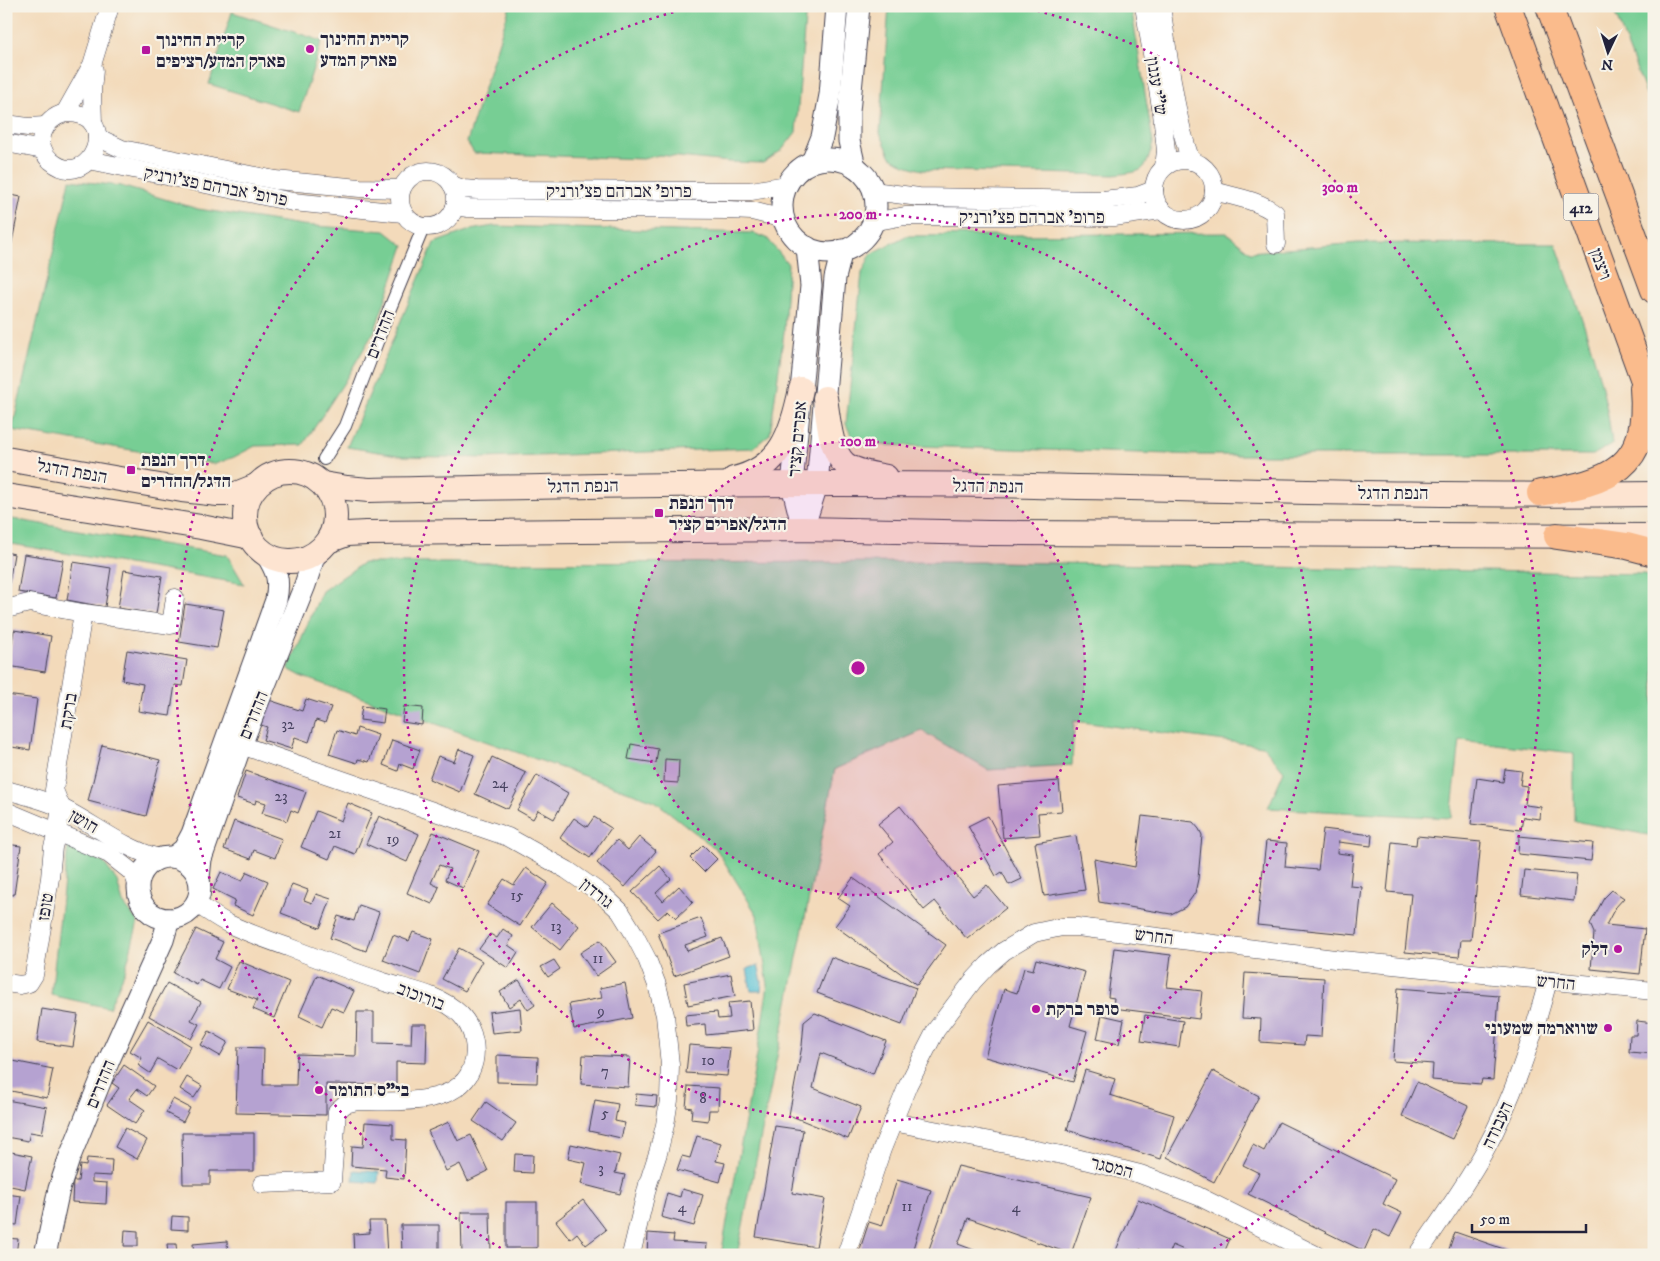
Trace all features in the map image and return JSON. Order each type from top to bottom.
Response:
[{"type":"main road","name":"ויצמן","points":[[1508,6],[1654,408]]},
{"type":"main road","name":"412","points":[[1549,6],[1654,290]]},
{"type":"main road","points":[[1540,494],[1598,481],[1612,474],[1632,455],[1639,442],[1643,428],[1645,410],[1643,377]]},
{"type":"main road","points":[[700,484],[724,482],[745,477],[761,469],[774,459],[783,446],[790,430],[797,410],[801,389]]},
{"type":"main road","points":[[825,398],[833,444],[845,464],[864,472],[922,485]]},
{"type":"main road","name":"הנפת הדגל","points":[[6,459],[182,490],[218,494],[236,494],[256,486]]},
{"type":"main road","points":[[322,547],[332,533],[336,519],[334,504],[323,484],[309,475],[290,471],[271,475],[256,486],[245,511],[247,529],[258,546],[287,561],[297,560],[322,547],[347,534],[366,533],[803,529],[988,533],[1654,536]]},
{"type":"main road","name":"הנפת הדגל","points":[[323,484],[369,490],[700,484],[922,485],[1351,493],[1654,494]]},
{"type":"main road","name":"הנפת הדגל","points":[[6,496],[201,527],[258,546]]},
{"type":"main road","points":[[1557,536],[1627,546],[1654,553]]},
{"type":"street","points":[[64,112],[87,76],[97,52],[110,6]]},
{"type":"street","points":[[812,162],[822,137],[830,95],[837,6]]},
{"type":"street","points":[[855,167],[849,141],[849,112],[859,6]]},
{"type":"street","name":"ש\"י עגנון","points":[[1144,6],[1162,113],[1166,151],[1164,167]]},
{"type":"street","name":"ש\"י עגנון","points":[[1161,6],[1179,117],[1191,161]]},
{"type":"street","points":[[95,130],[83,116],[77,113],[64,112],[57,115],[45,126],[41,138],[43,150],[54,164],[63,167],[77,167],[89,160],[94,154],[97,145],[92,91],[97,52]]},
{"type":"street","points":[[6,124],[28,127],[45,126]]},
{"type":"street","name":"פרופ' אברהם פצ'ורניק","points":[[95,130],[112,145],[122,149],[275,180],[360,188],[401,189]]},
{"type":"street","points":[[6,143],[43,150]]},
{"type":"street","points":[[823,159],[834,159],[855,167],[869,182],[873,191],[875,212],[872,222],[860,240],[842,250],[818,251],[807,247],[792,235],[784,219],[782,202],[786,185],[802,167],[823,159]]},
{"type":"street","name":"פרופ' אברהם פצ'ורניק","points":[[89,160],[293,202],[403,213]]},
{"type":"street","points":[[1182,160],[1191,161],[1199,164],[1206,170],[1211,177],[1214,191],[1210,206],[1204,213],[1196,218],[1177,220],[1168,216],[1157,204],[1154,190],[1155,182],[1164,167],[1182,160]]},
{"type":"street","points":[[429,170],[445,176],[452,184],[456,199],[455,206],[446,220],[440,224],[431,227],[415,224],[403,213],[399,197],[405,181],[412,175],[429,170]]},
{"type":"street","name":"פרופ' אברהם פצ'ורניק","points":[[452,184],[463,189],[477,190],[728,192],[751,191],[786,185]]},
{"type":"street","name":"פרופ' אברהם פצ'ורניק","points":[[873,191],[919,197],[1103,200],[1138,196],[1154,190]]},
{"type":"street","points":[[1214,191],[1253,202],[1269,208],[1275,213],[1276,244]]},
{"type":"street","name":"פרופ' אברהם פצ'ורניק","points":[[455,206],[468,208],[728,210],[752,211],[784,219]]},
{"type":"street","name":"פרופ' אברהם פצ'ורניק","points":[[872,222],[906,216],[1114,217],[1161,210]]},
{"type":"street","name":"ההדרים","points":[[324,460],[345,426],[421,233]]},
{"type":"street","name":"אפרים קציר","points":[[803,529],[792,485],[811,286],[807,247]]},
{"type":"street","name":"אפרים קציר","points":[[803,529],[817,485],[835,278],[842,250]]},
{"type":"street","name":"ההדרים","points":[[166,857],[184,849],[192,834],[276,600],[279,585],[277,572],[258,546]]},
{"type":"street","name":"ההדרים","points":[[200,878],[200,860],[241,746],[322,547]]},
{"type":"street","points":[[6,609],[29,603],[83,613],[171,625],[175,598]]},
{"type":"street","name":"ברקת","points":[[61,807],[54,790],[83,613]]},
{"type":"street","name":"גורדון","points":[[241,746],[442,814],[494,834],[508,837],[567,870],[603,896],[620,912],[647,959],[657,985],[666,1015],[670,1065],[669,1100],[665,1125],[648,1184],[631,1255]]},
{"type":"street","name":"חושן","points":[[6,790],[61,807],[146,855],[166,857]]},
{"type":"street","name":"טופז","points":[[6,982],[20,985],[29,984],[34,976],[50,878],[53,847],[61,807]]},
{"type":"street","name":"חושן","points":[[6,811],[109,854],[133,873],[138,886]]},
{"type":"street","points":[[166,857],[190,864],[200,878],[200,896],[196,904],[189,912],[180,917],[160,918],[144,906],[139,897],[138,886],[144,869],[151,862],[166,857]]},
{"type":"street","name":"בורוכוב","points":[[196,904],[227,923],[267,939],[381,981],[432,996],[449,1005],[461,1015],[472,1033],[475,1052],[474,1064],[470,1075],[450,1091],[432,1098],[357,1101],[345,1104],[337,1111],[332,1181],[262,1184]]},
{"type":"street","name":"ההדרים","points":[[45,1255],[58,1189],[109,1060],[163,940],[169,919]]},
{"type":"street","name":"החרש","points":[[846,1255],[893,1122],[908,1085],[936,1030],[973,981],[988,965],[1004,951],[1028,936],[1049,929],[1077,927],[1343,960],[1654,991]]},
{"type":"street","name":"העבודה","points":[[1418,1255],[1463,1188],[1485,1150],[1510,1098],[1548,981]]},
{"type":"street","name":"המסגר","points":[[893,1122],[1072,1157],[1140,1174],[1198,1196],[1316,1255]]},
{"type":"green space","points":[[510,6],[806,6],[796,132],[782,150],[763,163],[729,162],[659,155],[643,159],[474,153],[467,142]]},
{"type":"green space","points":[[889,6],[1131,6],[1153,143],[1145,165],[1142,169],[1132,173],[1114,175],[922,170],[905,165],[891,157],[880,133]]},
{"type":"green space","points":[[1612,6],[1654,6],[1654,114]]},
{"type":"green space","points":[[232,12],[322,41],[299,112],[209,84]]},
{"type":"green space","points":[[70,180],[121,186],[198,209],[302,225],[385,231],[404,246],[375,330],[343,384],[303,445],[255,446],[215,464],[12,430]]},
{"type":"green space","points":[[494,226],[753,233],[767,238],[788,264],[784,332],[770,434],[753,448],[484,458],[404,456],[347,447],[434,243],[470,230]]},
{"type":"green space","points":[[1227,233],[1250,252],[1358,243],[1556,244],[1597,368],[1612,444],[1593,455],[1201,455],[855,444],[846,424],[862,273],[871,254],[906,236]]},
{"type":"green space","points":[[6,518],[227,555],[244,584],[6,543]]},
{"type":"green space","points":[[997,562],[1644,574],[1654,579],[1654,836],[1574,821],[1574,753],[1460,740],[1451,818],[1268,808],[1284,771],[1263,746],[1074,721],[1072,765],[988,770],[922,731],[835,769],[737,1255],[721,1255],[768,985],[757,915],[717,850],[655,801],[303,677],[288,669],[322,591],[363,563]]},
{"type":"green space","points":[[68,846],[104,863],[117,881],[123,903],[138,922],[125,971],[109,1008],[51,995]]},
{"type":"water","points":[[758,965],[762,982],[761,991],[751,991],[747,969]]},
{"type":"water","points":[[354,1170],[379,1172],[378,1183],[353,1181]]},
{"type":"building","points":[[6,194],[21,197],[9,257],[6,257]]},
{"type":"building","points":[[6,552],[14,554],[7,595],[6,594]]},
{"type":"building","points":[[24,554],[63,560],[56,598],[18,592]]},
{"type":"building","points":[[73,562],[111,568],[105,607],[67,600]]},
{"type":"building","points":[[124,570],[162,576],[156,614],[118,608]]},
{"type":"building","points":[[185,604],[224,610],[217,648],[179,642]]},
{"type":"building","points":[[14,630],[51,636],[45,672],[8,666]]},
{"type":"building","points":[[127,650],[187,660],[183,686],[175,685],[170,716],[138,711],[143,684],[122,680]]},
{"type":"building","points":[[6,695],[37,699],[30,750],[6,746]]},
{"type":"building","points":[[306,699],[331,707],[325,723],[316,720],[309,742],[295,737],[291,749],[263,740],[267,727],[261,725],[269,700],[302,711]]},
{"type":"building","points":[[362,706],[385,709],[383,723],[360,720]]},
{"type":"building","points":[[404,706],[423,708],[422,725],[402,722]]},
{"type":"building","points":[[357,728],[378,735],[369,762],[358,759],[357,763],[329,754],[337,730],[355,736]]},
{"type":"building","points":[[392,740],[420,750],[413,769],[400,764],[398,771],[383,765]]},
{"type":"building","points":[[631,744],[658,749],[656,763],[628,759]]},
{"type":"building","points":[[102,745],[160,760],[146,816],[88,801]]},
{"type":"building","points":[[459,749],[474,755],[460,792],[429,779],[438,756],[454,762]]},
{"type":"building","points":[[492,757],[526,773],[508,809],[475,794]]},
{"type":"building","points":[[665,759],[679,760],[678,783],[664,782]]},
{"type":"building","points":[[1505,769],[1522,771],[1520,785],[1527,786],[1525,805],[1541,807],[1540,819],[1523,817],[1521,830],[1471,824],[1477,778],[1503,782]]},
{"type":"building","points":[[246,771],[306,792],[298,813],[291,810],[287,821],[262,813],[266,803],[256,800],[255,804],[237,798]]},
{"type":"building","points":[[537,775],[568,793],[554,819],[538,810],[533,819],[517,810]]},
{"type":"building","points":[[1059,781],[1062,811],[1038,813],[1040,835],[1003,838],[998,786]]},
{"type":"building","points":[[348,803],[372,813],[355,854],[335,846],[329,859],[301,847],[316,811],[341,821]]},
{"type":"building","points":[[900,806],[973,896],[987,885],[1006,908],[967,939],[935,901],[924,910],[879,854],[893,842],[878,824]]},
{"type":"building","points":[[379,816],[419,834],[407,862],[366,844]]},
{"type":"building","points":[[988,816],[1022,879],[1009,885],[1002,872],[996,876],[968,826]]},
{"type":"building","points":[[1142,816],[1193,822],[1202,835],[1195,893],[1185,907],[1171,914],[1099,902],[1094,859],[1135,867]]},
{"type":"building","points":[[594,817],[611,828],[590,858],[560,838],[574,818],[587,827]]},
{"type":"building","points":[[234,821],[282,839],[275,858],[254,850],[251,859],[224,849]]},
{"type":"building","points":[[1323,829],[1372,835],[1371,846],[1338,842],[1337,853],[1353,855],[1350,886],[1362,887],[1357,935],[1257,925],[1266,841],[1287,843],[1285,867],[1318,870]]},
{"type":"building","points":[[433,832],[479,851],[463,888],[445,880],[450,869],[439,865],[431,883],[439,887],[432,904],[407,893]]},
{"type":"building","points":[[1076,836],[1085,890],[1044,896],[1035,843]]},
{"type":"building","points":[[1417,836],[1481,842],[1471,940],[1461,940],[1459,957],[1405,952],[1411,894],[1387,892],[1392,842],[1416,845]]},
{"type":"building","points":[[1519,836],[1593,843],[1591,861],[1518,854]]},
{"type":"building","points":[[639,837],[656,851],[625,887],[597,863],[617,840],[628,850]]},
{"type":"building","points":[[6,844],[21,846],[14,895],[6,894]]},
{"type":"building","points":[[703,845],[717,859],[704,872],[690,858]]},
{"type":"building","points":[[660,866],[671,879],[656,893],[663,901],[679,886],[693,902],[676,918],[668,910],[658,919],[632,892]]},
{"type":"building","points":[[526,868],[548,883],[520,926],[487,905],[504,879],[514,885]]},
{"type":"building","points":[[1524,870],[1577,875],[1574,901],[1521,895]]},
{"type":"building","points":[[221,872],[242,881],[247,872],[268,881],[253,915],[233,906],[235,900],[213,889]]},
{"type":"building","points":[[853,878],[946,945],[917,985],[835,926],[850,906],[838,898]]},
{"type":"building","points":[[292,884],[308,890],[304,900],[312,903],[316,894],[331,899],[320,928],[281,913]]},
{"type":"building","points":[[1612,890],[1624,898],[1615,908],[1606,925],[1645,929],[1640,974],[1591,969],[1594,933],[1590,924],[1604,898]]},
{"type":"building","points":[[552,903],[579,926],[560,950],[532,927]]},
{"type":"building","points":[[359,905],[379,912],[366,951],[330,938],[338,916],[354,921]]},
{"type":"building","points":[[701,918],[708,937],[685,945],[687,951],[722,938],[729,956],[674,976],[658,933]]},
{"type":"building","points":[[196,929],[223,942],[215,959],[230,967],[219,989],[200,980],[197,985],[173,973]]},
{"type":"building","points":[[503,929],[513,936],[508,945],[518,952],[508,968],[479,949],[490,934],[497,938]]},
{"type":"building","points":[[413,932],[433,939],[420,974],[383,960],[393,935],[409,941]]},
{"type":"building","points":[[600,940],[616,962],[596,976],[580,953]]},
{"type":"building","points":[[459,948],[482,961],[465,991],[442,979]]},
{"type":"building","points":[[1114,948],[1171,955],[1167,987],[1202,991],[1199,1019],[1113,1008],[1114,998],[1108,997]]},
{"type":"building","points":[[831,957],[916,988],[902,1025],[817,993]]},
{"type":"building","name":"סופר ברקת","points":[[1036,959],[1085,972],[1070,1026],[1087,1031],[1073,1082],[985,1057],[1004,989],[1017,993],[1024,968],[1033,970]]},
{"type":"building","points":[[554,960],[560,969],[548,977],[541,967]]},
{"type":"building","points":[[239,961],[289,982],[274,1018],[253,1009],[257,1000],[227,989]]},
{"type":"building","points":[[1245,973],[1324,978],[1321,1037],[1305,1036],[1304,1045],[1260,1042],[1261,1019],[1242,1018]]},
{"type":"building","points":[[731,974],[735,996],[688,1005],[684,983]]},
{"type":"building","points":[[317,975],[354,991],[344,1012],[331,1007],[322,1027],[299,1016]]},
{"type":"building","points":[[519,980],[535,1005],[528,1010],[521,999],[509,1007],[500,992]]},
{"type":"building","points":[[167,983],[201,1002],[191,1020],[199,1024],[191,1039],[149,1016]]},
{"type":"building","points":[[625,983],[632,1018],[574,1029],[569,1004],[602,998],[600,988]]},
{"type":"building","points":[[1398,988],[1499,996],[1493,1080],[1482,1079],[1481,1084],[1432,1080],[1433,1064],[1393,1061]]},
{"type":"building","points":[[750,1001],[753,1030],[706,1035],[705,1024],[686,1026],[685,1015],[717,1012],[718,1019],[730,1018],[728,1003]]},
{"type":"building","points":[[520,1008],[522,1030],[492,1033],[489,1012]]},
{"type":"building","points":[[42,1009],[78,1015],[73,1047],[37,1042]]},
{"type":"building","points":[[357,1012],[374,1012],[374,1043],[411,1044],[412,1024],[427,1024],[426,1063],[396,1062],[396,1085],[326,1084],[326,1115],[236,1113],[238,1047],[264,1048],[263,1085],[296,1085],[297,1054],[356,1056]]},
{"type":"building","points":[[815,1013],[886,1041],[873,1074],[821,1053],[813,1088],[861,1107],[848,1139],[789,1115],[802,1046],[804,1022]]},
{"type":"building","points":[[1102,1015],[1124,1020],[1119,1044],[1097,1039]]},
{"type":"building","points":[[1145,1015],[1183,1021],[1179,1047],[1141,1041]]},
{"type":"building","points":[[148,1020],[191,1046],[177,1070],[158,1059],[150,1073],[138,1065],[142,1058],[130,1051]]},
{"type":"building","points":[[1637,1021],[1654,1023],[1654,1054],[1629,1052],[1630,1035],[1636,1035]]},
{"type":"building","points":[[209,1031],[228,1042],[220,1056],[201,1045]]},
{"type":"building","points":[[689,1045],[730,1048],[727,1076],[686,1073]]},
{"type":"building","points":[[497,1055],[538,1057],[537,1083],[497,1082]]},
{"type":"building","points":[[583,1055],[630,1057],[628,1087],[581,1084]]},
{"type":"building","points":[[8,1060],[53,1069],[47,1098],[6,1090]]},
{"type":"building","points":[[124,1065],[154,1086],[147,1096],[137,1089],[129,1099],[145,1110],[135,1124],[107,1105],[119,1088],[112,1083]]},
{"type":"building","points":[[1085,1070],[1115,1079],[1110,1095],[1174,1115],[1161,1159],[1067,1130]]},
{"type":"building","points":[[1213,1071],[1259,1096],[1214,1182],[1167,1157]]},
{"type":"building","points":[[187,1077],[202,1086],[194,1098],[180,1089]]},
{"type":"building","points":[[1417,1082],[1468,1106],[1452,1139],[1402,1116]]},
{"type":"building","points":[[688,1086],[719,1088],[718,1110],[709,1110],[708,1121],[691,1119],[692,1108],[686,1107]]},
{"type":"building","points":[[636,1094],[657,1096],[656,1107],[635,1105]]},
{"type":"building","points":[[173,1099],[190,1108],[183,1122],[166,1113]]},
{"type":"building","points":[[6,1100],[47,1107],[42,1134],[30,1132],[28,1141],[6,1137]]},
{"type":"building","points":[[595,1100],[618,1104],[615,1121],[625,1123],[621,1138],[589,1131]]},
{"type":"building","points":[[486,1102],[516,1123],[503,1141],[473,1121]]},
{"type":"building","points":[[365,1122],[393,1124],[393,1139],[406,1140],[404,1179],[385,1177],[386,1169],[351,1166],[352,1146],[363,1147]]},
{"type":"building","points":[[449,1122],[458,1141],[471,1135],[488,1171],[468,1181],[460,1164],[446,1171],[428,1131]]},
{"type":"building","points":[[1279,1122],[1395,1179],[1383,1204],[1402,1213],[1390,1237],[1374,1229],[1364,1251],[1248,1194],[1259,1173],[1243,1165],[1253,1145],[1264,1151]]},
{"type":"building","points":[[775,1126],[803,1130],[792,1193],[825,1199],[816,1247],[756,1237]]},
{"type":"building","points":[[125,1128],[147,1140],[137,1159],[115,1147]]},
{"type":"building","points":[[182,1133],[254,1133],[254,1171],[210,1171],[210,1184],[183,1184]]},
{"type":"building","points":[[697,1136],[721,1143],[716,1161],[725,1163],[720,1182],[677,1170],[682,1156],[690,1158]]},
{"type":"building","points":[[571,1144],[620,1155],[615,1173],[625,1175],[620,1194],[581,1184],[586,1163],[568,1159]]},
{"type":"building","points":[[6,1151],[32,1156],[25,1189],[6,1185]]},
{"type":"building","points":[[515,1154],[533,1155],[532,1173],[514,1172]]},
{"type":"building","points":[[87,1158],[112,1160],[111,1176],[92,1175],[92,1182],[107,1183],[106,1204],[72,1202],[73,1181],[78,1181],[80,1165],[86,1166]]},
{"type":"building","points":[[958,1166],[1091,1197],[1071,1254],[968,1218],[958,1244],[987,1255],[927,1255]]},
{"type":"building","points":[[897,1180],[931,1190],[911,1255],[858,1255],[869,1222],[882,1226]]},
{"type":"building","points":[[682,1189],[703,1195],[694,1226],[661,1217],[667,1193],[680,1197]]},
{"type":"building","points":[[6,1194],[21,1196],[17,1225],[6,1224]]},
{"type":"building","points":[[1138,1199],[1230,1239],[1223,1255],[1196,1255],[1172,1245],[1168,1255],[1153,1255],[1140,1249],[1137,1255],[1114,1255]]},
{"type":"building","points":[[583,1200],[606,1230],[586,1245],[577,1233],[570,1239],[556,1221]]},
{"type":"building","points":[[506,1202],[537,1202],[537,1248],[506,1248]]},
{"type":"building","points":[[461,1212],[490,1212],[491,1254],[462,1255]]},
{"type":"building","points":[[172,1216],[188,1217],[188,1230],[171,1229]]},
{"type":"building","points":[[369,1221],[385,1221],[387,1255],[354,1255],[353,1234],[370,1233]]},
{"type":"building","points":[[401,1225],[439,1225],[439,1255],[402,1255]]},
{"type":"building","points":[[125,1230],[138,1231],[138,1246],[124,1246]]},
{"type":"building","points":[[1455,1232],[1518,1254],[1518,1255],[1447,1255]]},
{"type":"building","points":[[648,1233],[674,1235],[673,1242],[707,1244],[706,1255],[647,1255]]},
{"type":"building","points":[[6,1238],[18,1239],[16,1255],[6,1255]]},
{"type":"building","points":[[227,1241],[228,1255],[194,1255],[193,1244]]},
{"type":"building","points":[[167,1244],[176,1244],[177,1255],[168,1255]]},
{"type":"place","name":"קריית החינוך פארק המדע","points":[[310,49]]},
{"type":"place","name":"קריית החינוך פארק המדע/רציפים","points":[[146,50]]},
{"type":"place","name":"דרך הנפת הדגל/ההדרים","points":[[131,470]]},
{"type":"place","name":"דרך הנפת הדגל/אפרים קציר","points":[[659,513]]},
{"type":"place","name":"דלק","points":[[1618,949]]},
{"type":"place","name":"סופר ברקת","points":[[1036,1009]]},
{"type":"place","name":"שווארמה שמעוני","points":[[1608,1028]]},
{"type":"place","name":"בי\"ס התומר","points":[[319,1090]]}]
